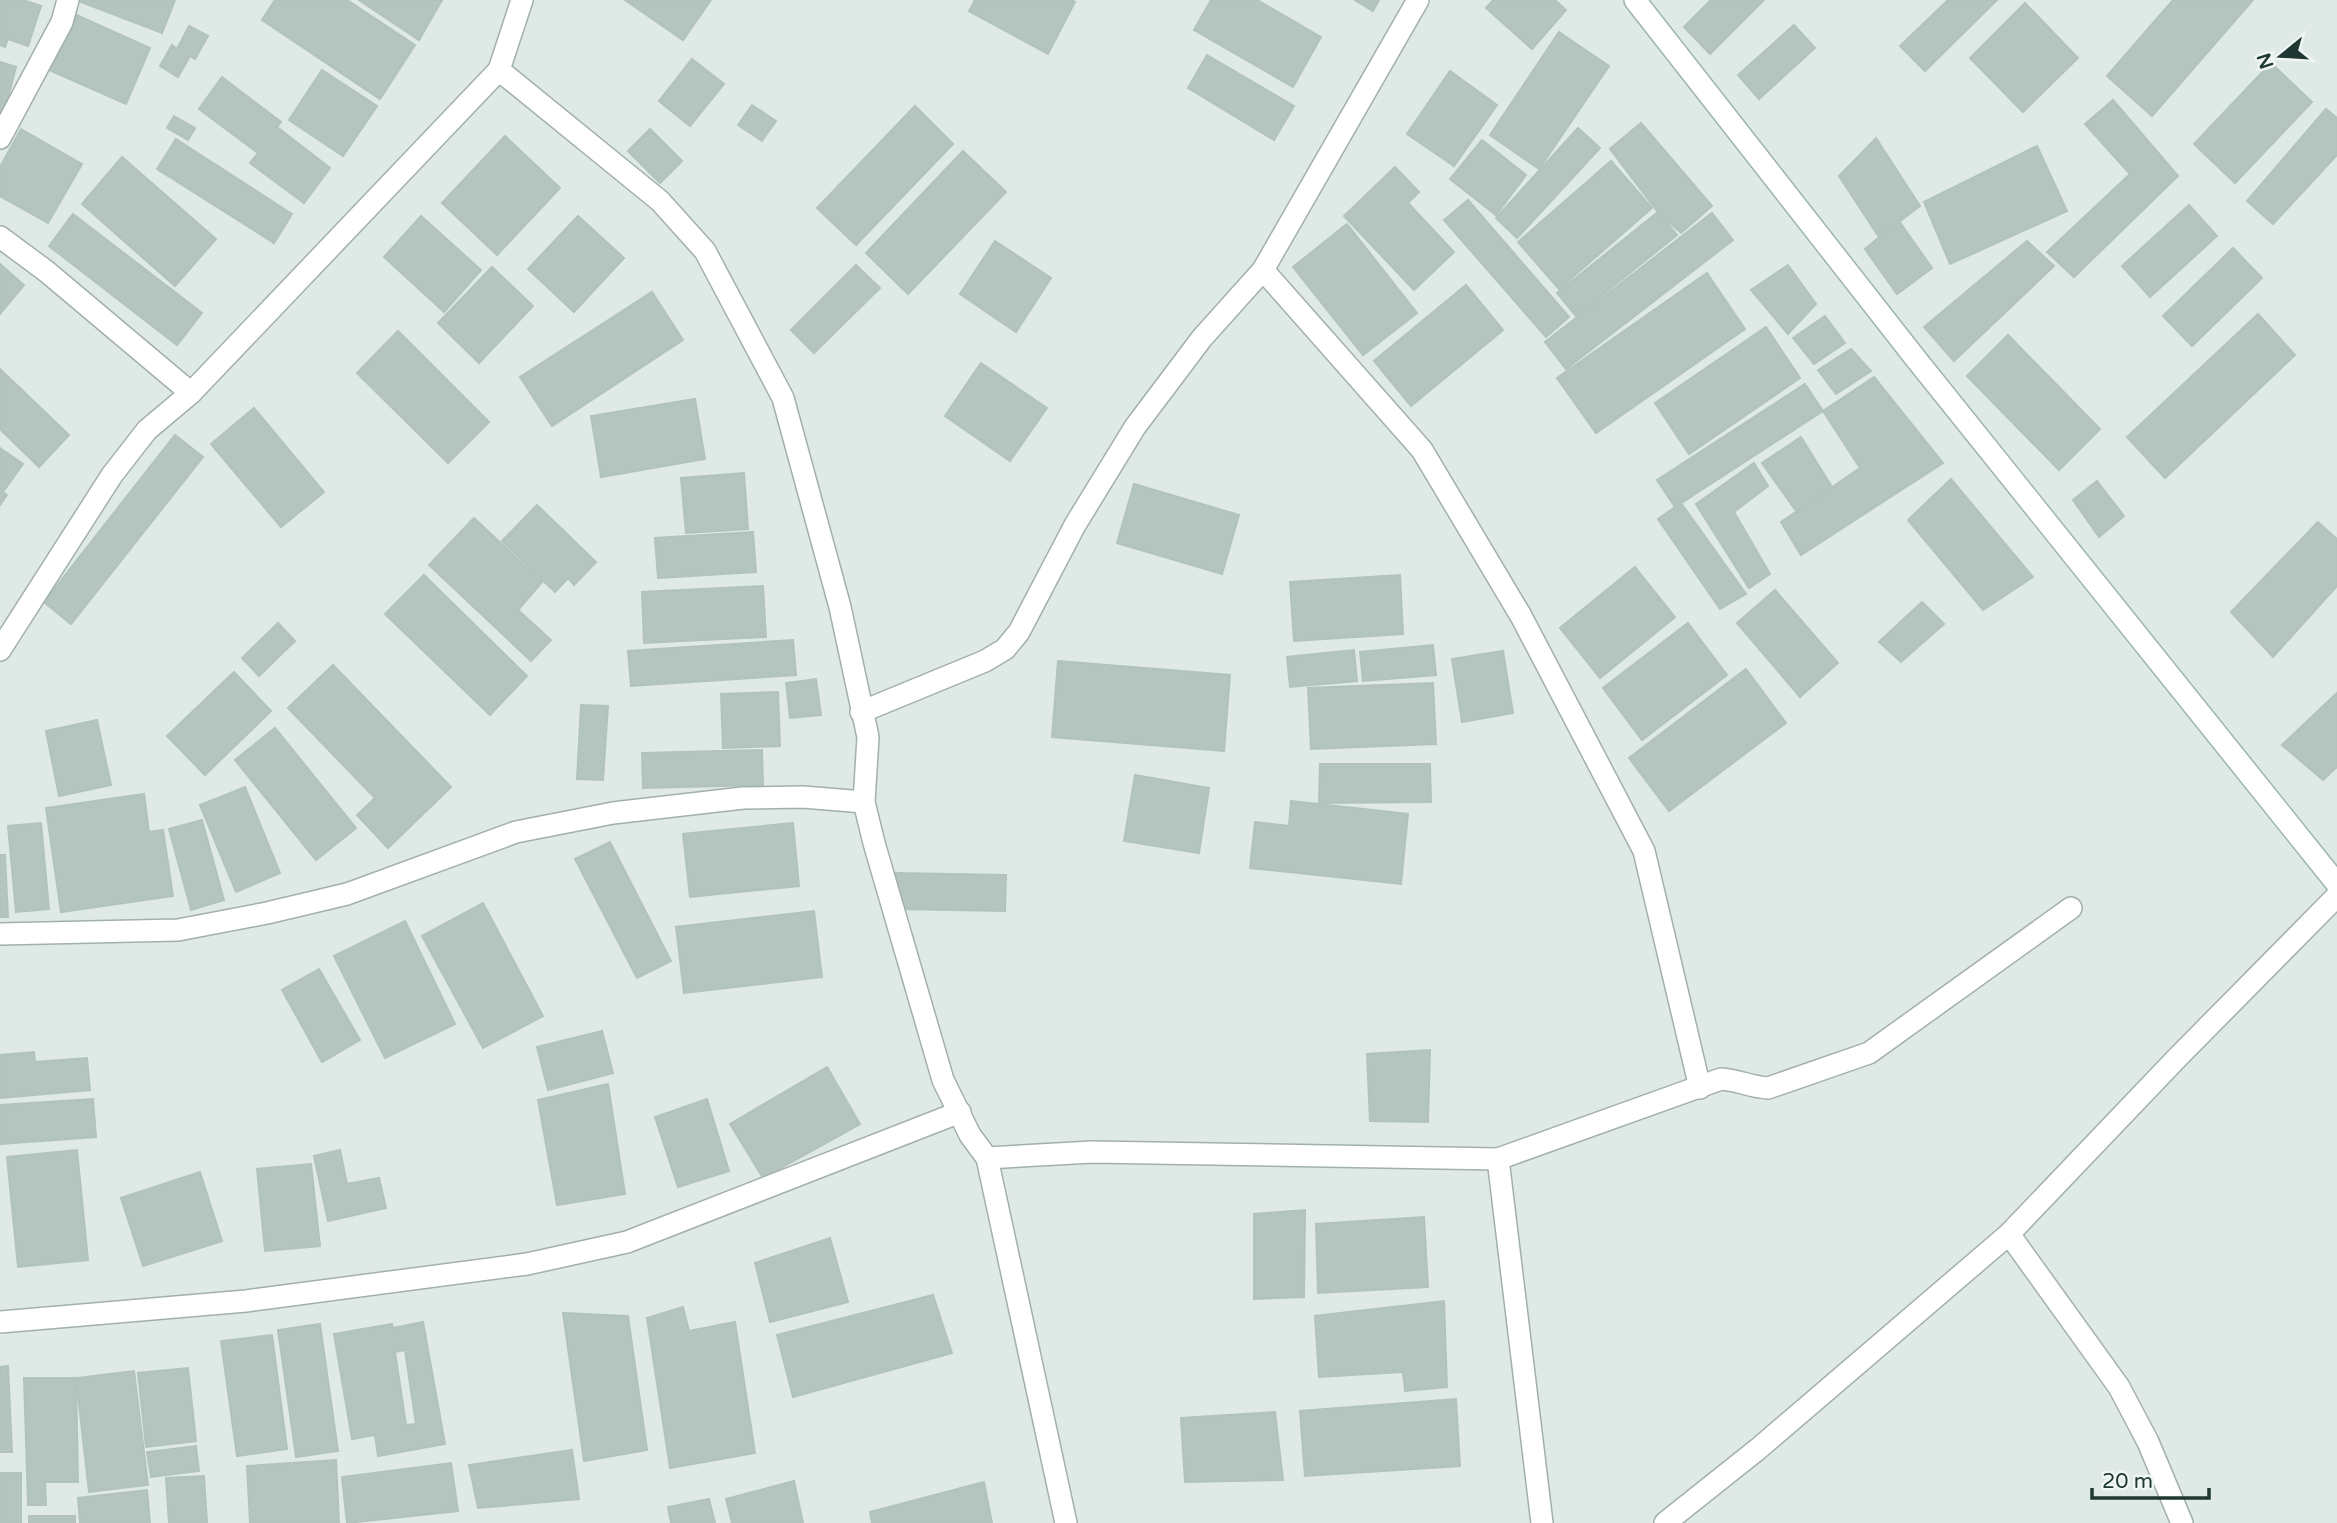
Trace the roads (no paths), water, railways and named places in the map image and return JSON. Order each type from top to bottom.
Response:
[{"type":"street","points":[[0,138],[62,22],[68,0]]},
{"type":"street","points":[[0,650],[111,475],[147,430],[191,393],[499,70],[522,0]]},
{"type":"street","points":[[861,712],[985,661],[1005,649],[1019,632],[1075,525],[1135,428],[1202,338],[1263,270],[1418,0]]},
{"type":"street","points":[[1635,0],[1916,359],[2337,884]]},
{"type":"street","points":[[499,70],[660,201],[705,251],[783,398],[840,607],[868,737],[864,802],[943,1080],[970,1135],[987,1158],[1066,1523]]},
{"type":"street","points":[[0,237],[46,271],[191,393]]},
{"type":"street","points":[[1263,270],[1422,450],[1521,616],[1644,851],[1700,1088]]},
{"type":"street","points":[[0,934],[178,930],[241,918],[347,894],[516,832],[613,813],[743,799],[803,797],[864,802]]},
{"type":"street","points":[[1665,1523],[1758,1449],[2009,1234],[2337,896]]},
{"type":"street","points":[[987,1158],[1092,1152],[1498,1159],[1721,1079],[1735,1080],[1751,1087],[1768,1088],[1869,1053],[2071,908]]},
{"type":"street","points":[[0,1322],[246,1301],[527,1264],[614,1245],[960,1112]]},
{"type":"street","points":[[1498,1159],[1542,1523]]},
{"type":"street","points":[[2009,1234],[2119,1387],[2148,1442],[2182,1523]]}]
